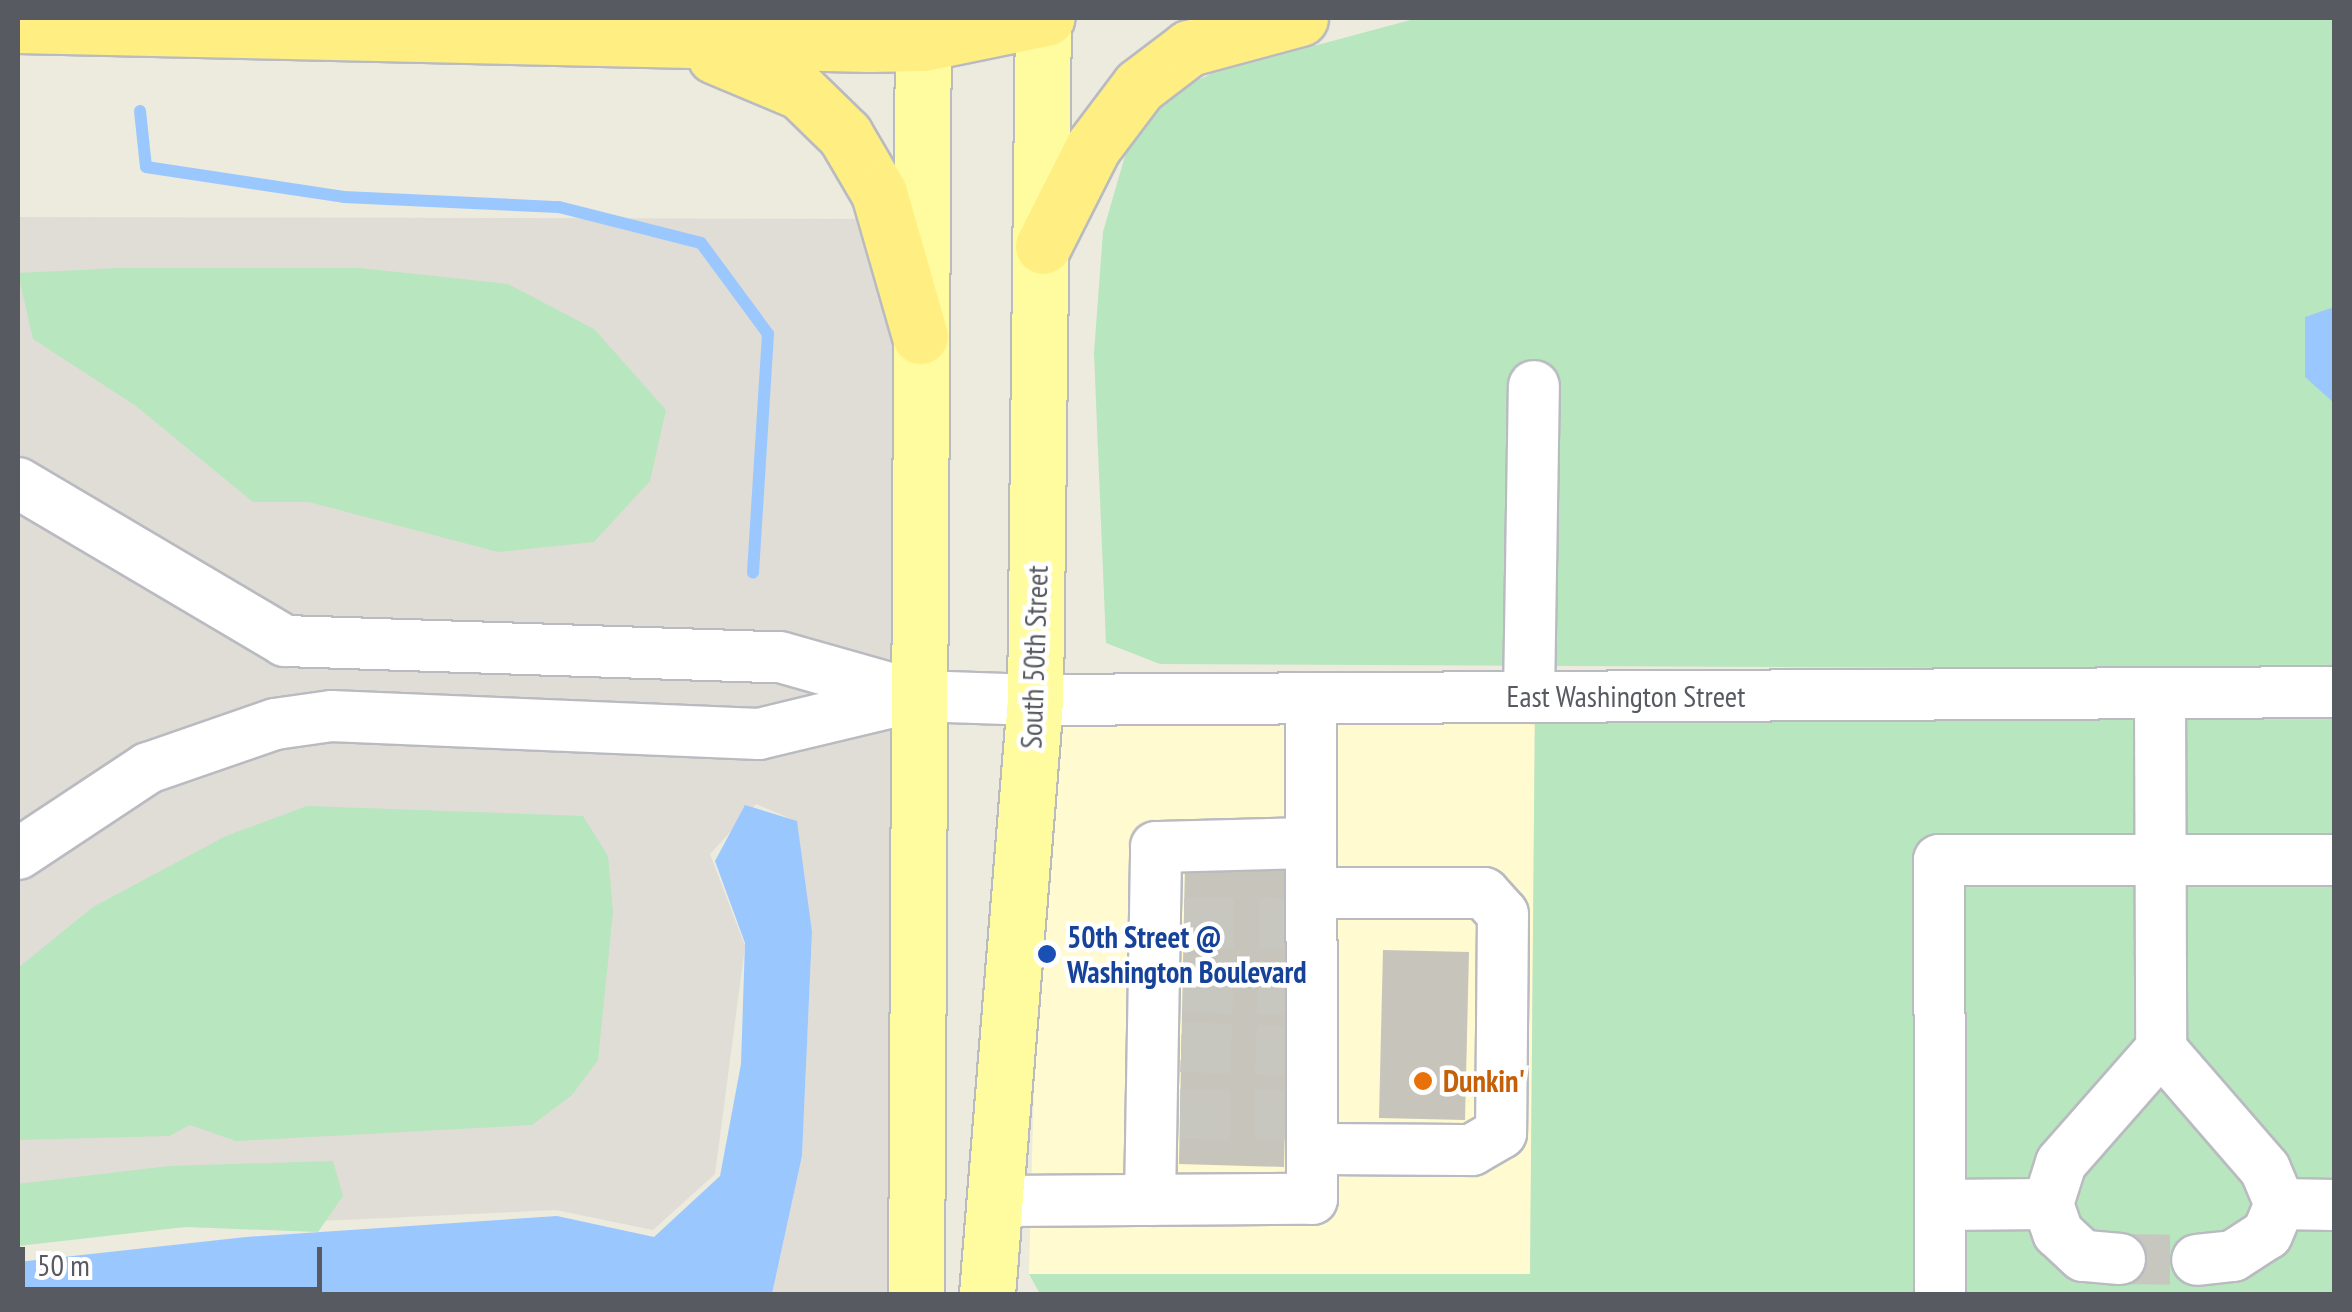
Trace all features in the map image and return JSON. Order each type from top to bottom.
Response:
[{"type":"highway","points":[[18,24],[659,44],[923,30],[1044,18]]},
{"type":"highway","points":[[1042,246],[1093,147],[1139,86],[1190,48],[1300,18]]},
{"type":"highway","points":[[659,44],[758,72],[825,110],[878,193],[920,336]]},
{"type":"main road","name":"South 50th Street","points":[[987,1294],[1036,700],[1044,18]]},
{"type":"main road","points":[[916,1294],[923,30]]},
{"type":"street","points":[[1529,697],[1534,386]]},
{"type":"street","points":[[18,483],[285,640],[780,656],[918,696]]},
{"type":"street","name":"East Washington Street","points":[[918,696],[1036,700],[2334,692]]},
{"type":"street","points":[[2160,693],[2161,1049],[2265,1169],[2280,1204],[2267,1234],[2233,1256],[2197,1260]]},
{"type":"street","points":[[18,854],[148,768],[275,724],[330,716],[759,734],[918,696]]},
{"type":"street","points":[[996,1201],[1312,1199],[1299,1051],[1311,843],[1311,698]]},
{"type":"street","points":[[1150,1200],[1166,1114],[1169,923],[1156,848],[1311,843]]},
{"type":"street","points":[[1940,1294],[1939,860],[2334,860]]},
{"type":"street","points":[[1303,1126],[1472,1150],[1501,1133],[1503,914],[1484,893],[1304,914]]},
{"type":"street","points":[[2120,1259],[2084,1256],[2058,1233],[2048,1204],[2062,1163],[2161,1049]]},
{"type":"street","points":[[1940,1205],[2048,1204]]},
{"type":"street","points":[[2280,1204],[2334,1205]]},
{"type":"shaded area","points":[[18,217],[922,219],[927,1294],[772,1294],[802,1156],[812,932],[791,819],[756,804],[710,854],[745,946],[715,1174],[653,1230],[556,1210],[18,1235]]},
{"type":"shaded area","points":[[1044,696],[1535,701],[1530,1274],[1029,1274]]},
{"type":"green space","points":[[1418,18],[2334,18],[2334,679],[1965,668],[1160,664],[1106,643],[1094,353],[1103,232],[1127,149],[1167,94],[1213,73]]},
{"type":"green space","points":[[120,268],[360,268],[508,284],[594,329],[666,410],[650,481],[594,542],[498,552],[309,502],[253,502],[136,406],[33,339],[18,273]]},
{"type":"green space","points":[[1535,701],[2334,701],[2334,1294],[1040,1294],[1029,1274],[1530,1274]]},
{"type":"green space","points":[[307,806],[583,816],[608,856],[613,912],[598,1060],[572,1095],[532,1125],[236,1141],[190,1125],[169,1136],[18,1140],[18,968],[93,907],[226,836]]},
{"type":"green space","points":[[333,1161],[343,1196],[318,1232],[185,1227],[18,1246],[18,1184],[169,1166]]},
{"type":"water","points":[[2334,307],[2334,403],[2305,377],[2305,317]]},
{"type":"water","points":[[745,805],[797,821],[812,932],[802,1156],[772,1294],[18,1294],[18,1262],[246,1237],[557,1216],[654,1237],[720,1176],[741,1064],[745,943],[715,861]]},
{"type":"building","points":[[1185,864],[1291,867],[1284,1167],[1179,1164]]},
{"type":"building","points":[[1383,950],[1469,952],[1465,1120],[1379,1118]]},
{"type":"waterway","points":[[140,111],[146,167],[344,197],[559,207],[701,243],[768,334],[753,573]]},
{"type":"tunnel","points":[[1184,923],[1289,924]]},
{"type":"tunnel","points":[[1183,987],[1288,990]]},
{"type":"tunnel","points":[[1181,1047],[1286,1051]]},
{"type":"tunnel","points":[[1180,1114],[1285,1115]]},
{"type":"tunnel","points":[[2120,1259],[2197,1260]]},
{"type":"place","name":"50th Street @ Washington Boulevard","points":[[1047,954]]},
{"type":"place","name":"Dunkin'","points":[[1423,1081]]}]
